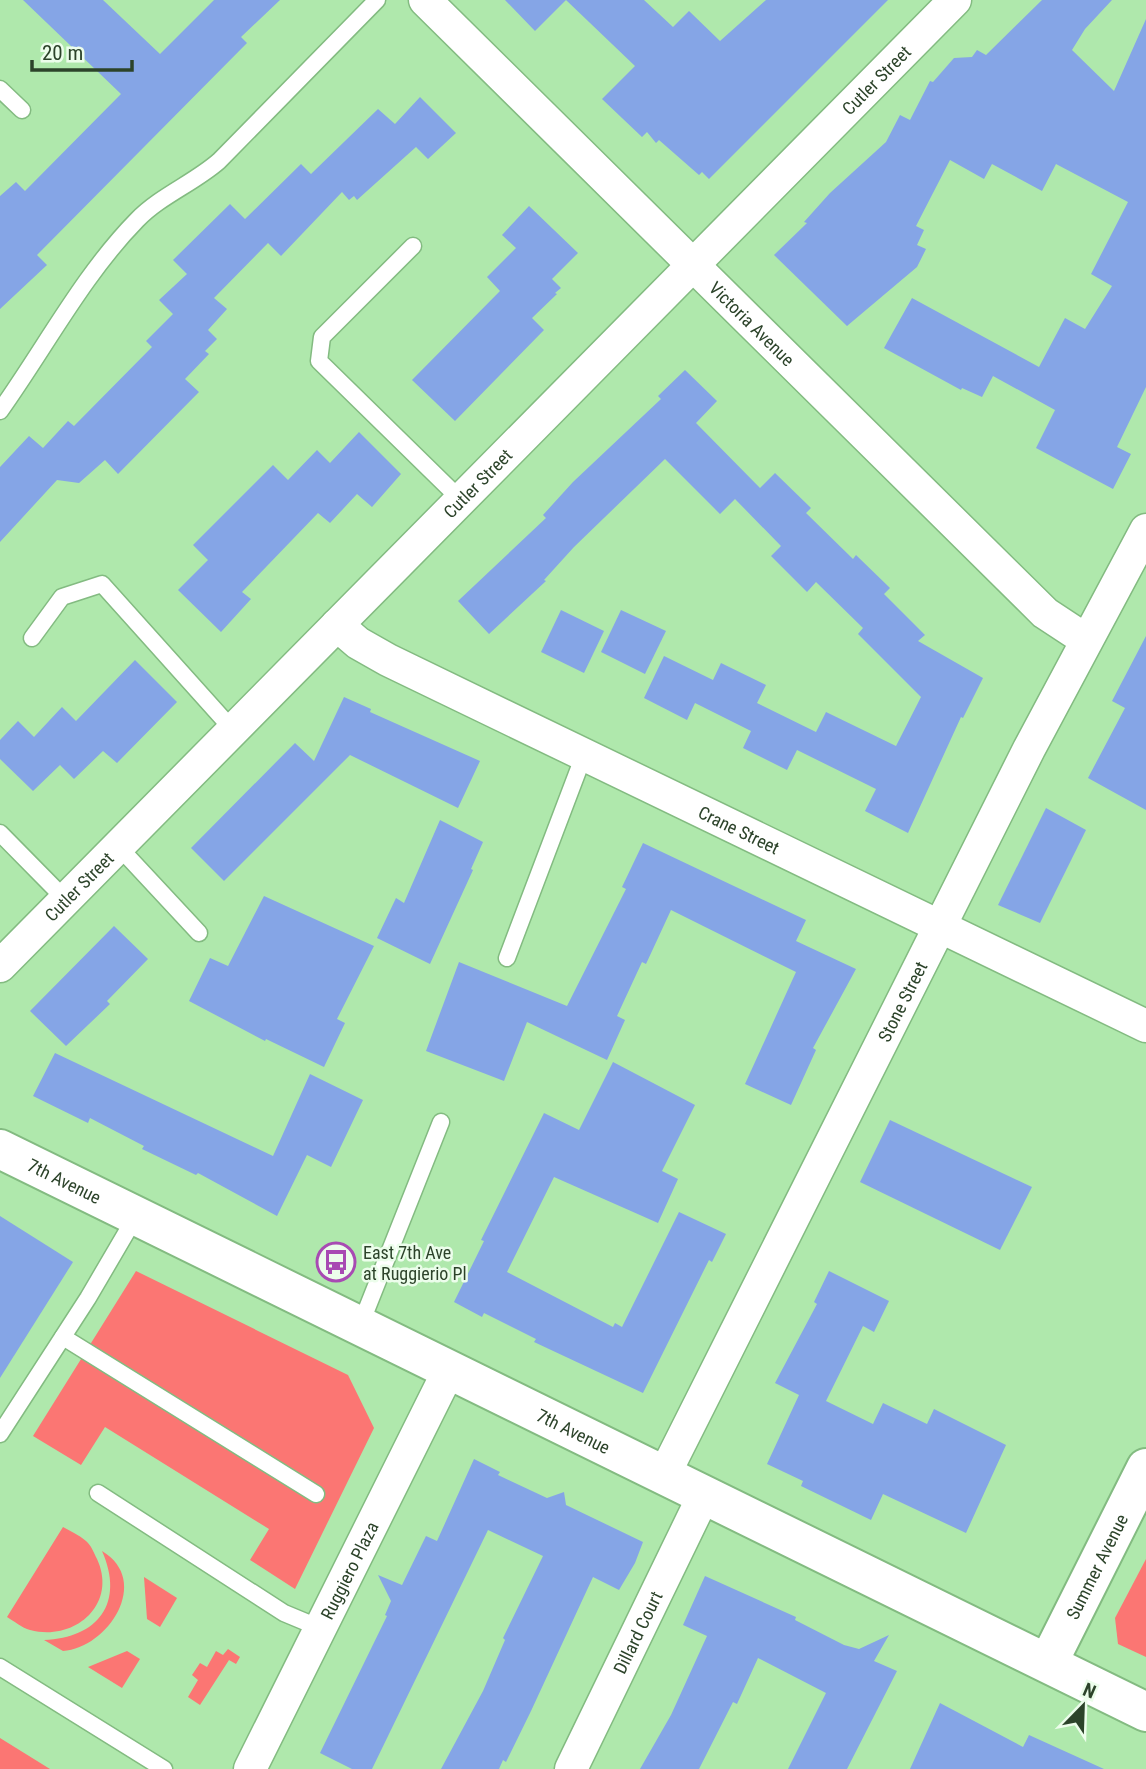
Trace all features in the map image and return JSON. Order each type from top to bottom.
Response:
[{"type":"street","name":"Victoria Avenue","points":[[425,0],[1045,612],[1086,640]]},
{"type":"street","name":"Cutler Street","points":[[0,966],[955,0]]},
{"type":"street","name":"Stone Street","points":[[664,1475],[939,926],[1086,640],[1146,530]]},
{"type":"street","name":"Crane Street","points":[[337,625],[358,643],[388,660],[1146,1026]]},
{"type":"street","name":"7th Avenue","points":[[0,1149],[1146,1712]]},
{"type":"street","name":"Ruggiero Plaza","points":[[250,1769],[449,1370]]},
{"type":"street","name":"Summer Avenue","points":[[1048,1663],[1146,1468]]},
{"type":"street","name":"Dillard Court","points":[[571,1769],[704,1495]]},
{"type":"lane","points":[[0,411],[109,252],[137,219],[202,176],[219,161],[377,0]]},
{"type":"lane","points":[[0,89],[22,110]]},
{"type":"lane","points":[[413,246],[322,337],[319,361],[461,500]]},
{"type":"lane","points":[[32,638],[62,597],[102,584],[233,730]]},
{"type":"lane","points":[[507,958],[584,755]]},
{"type":"lane","points":[[0,833],[66,900]]},
{"type":"lane","points":[[118,846],[199,933]]},
{"type":"lane","points":[[360,1326],[441,1122]]},
{"type":"lane","points":[[0,1434],[63,1337],[136,1216]]},
{"type":"lane","points":[[63,1337],[316,1494]]},
{"type":"lane","points":[[98,1493],[284,1613],[320,1628]]},
{"type":"lane","points":[[0,1667],[164,1769]]},
{"type":"shaded area","points":[[136,1271],[348,1375],[374,1428],[295,1589],[250,1560],[269,1529],[105,1427],[81,1465],[33,1436]]},
{"type":"shaded area","points":[[63,1527],[91,1547],[102,1575],[102,1591],[97,1604],[77,1625],[47,1632],[27,1629],[7,1617]]},
{"type":"shaded area","points":[[102,1551],[117,1564],[123,1579],[123,1595],[118,1611],[108,1626],[95,1638],[80,1647],[63,1651],[44,1640],[79,1633],[92,1625],[102,1614],[108,1601],[108,1570]]},
{"type":"shaded area","points":[[1146,1559],[1146,1657],[1118,1644],[1115,1618]]},
{"type":"shaded area","points":[[144,1577],[177,1598],[160,1627],[147,1619]]},
{"type":"shaded area","points":[[228,1649],[240,1657],[236,1664],[229,1660],[200,1705],[188,1697],[198,1680],[192,1675],[200,1663],[207,1667],[216,1651],[223,1655]]},
{"type":"shaded area","points":[[127,1651],[140,1659],[122,1688],[88,1667]]},
{"type":"shaded area","points":[[0,1738],[50,1769],[0,1769]]},
{"type":"building","points":[[23,0],[103,0],[160,54],[214,0],[280,0],[241,37],[247,43],[37,255],[47,265],[0,309],[0,196],[16,182],[25,191],[121,94]]},
{"type":"building","points":[[505,0],[566,0],[535,31]]},
{"type":"building","points":[[566,0],[644,0],[673,27],[689,11],[720,41],[766,0],[888,0],[709,179],[702,172],[699,175],[659,140],[656,143],[647,132],[642,137],[602,99],[635,66]]},
{"type":"building","points":[[1042,0],[1112,0],[1085,29],[1072,50],[1114,91],[1146,19],[1146,387],[1117,447],[1131,454],[1113,489],[1036,448],[1055,410],[993,376],[982,397],[962,388],[961,390],[884,348],[912,298],[1039,367],[1065,318],[1085,329],[1112,286],[1091,274],[1128,202],[1056,164],[1042,191],[992,164],[984,179],[950,160],[916,226],[924,230],[917,245],[926,249],[917,267],[847,326],[774,255],[807,223],[804,222],[830,193],[886,142],[900,115],[910,120],[930,81],[933,82],[954,58],[972,57],[977,50],[986,55]]},
{"type":"building","points":[[420,97],[456,133],[428,159],[416,147],[357,200],[354,196],[349,200],[342,192],[281,256],[268,243],[214,298],[227,309],[208,330],[217,339],[205,351],[209,354],[185,379],[199,392],[118,474],[105,460],[79,483],[57,480],[0,542],[0,467],[29,436],[43,448],[68,421],[74,426],[152,347],[146,341],[173,314],[159,300],[187,274],[173,260],[230,204],[245,219],[301,164],[311,174],[378,109],[395,124]]},
{"type":"building","points":[[529,206],[578,253],[552,279],[561,288],[555,293],[557,294],[532,318],[544,330],[455,421],[412,380],[500,291],[487,277],[516,248],[502,235]]},
{"type":"building","points":[[685,370],[717,401],[696,423],[760,488],[775,473],[811,508],[806,513],[853,559],[856,555],[890,588],[884,594],[925,635],[918,641],[983,678],[963,718],[961,717],[908,833],[865,811],[876,789],[797,750],[787,770],[743,748],[751,731],[695,703],[687,720],[644,698],[664,656],[713,680],[721,663],[766,685],[757,703],[816,732],[826,712],[896,746],[921,697],[858,634],[863,628],[816,582],[807,592],[771,556],[781,546],[735,499],[720,514],[665,459],[574,547],[544,580],[546,581],[489,634],[458,601],[546,518],[543,515],[573,482],[661,399],[658,396]]},
{"type":"building","points":[[359,432],[401,474],[372,507],[357,494],[330,523],[318,513],[242,592],[251,599],[221,632],[178,590],[208,560],[193,545],[273,465],[288,480],[317,450],[330,463]]},
{"type":"building","points":[[561,610],[604,631],[584,673],[541,652]]},
{"type":"building","points":[[621,610],[666,631],[645,674],[601,652]]},
{"type":"building","points":[[1146,636],[1146,810],[1088,778],[1125,708],[1112,701]]},
{"type":"building","points":[[135,660],[177,702],[117,763],[103,751],[74,779],[60,765],[33,791],[0,759],[0,740],[18,721],[34,737],[62,707],[76,721]]},
{"type":"building","points":[[344,697],[371,709],[370,712],[480,761],[458,808],[350,755],[224,881],[191,848],[295,743],[314,761]]},
{"type":"building","points":[[1046,808],[1086,830],[1040,923],[998,905]]},
{"type":"building","points":[[440,820],[483,842],[430,964],[377,938],[396,898],[404,903]]},
{"type":"building","points":[[643,843],[806,920],[796,941],[856,969],[813,1048],[816,1050],[791,1105],[745,1084],[796,972],[671,910],[646,964],[642,962],[617,1016],[625,1020],[607,1060],[527,1022],[504,1081],[426,1051],[459,962],[567,1006],[626,889],[622,887]]},
{"type":"building","points":[[264,896],[374,946],[337,1019],[345,1023],[324,1067],[266,1039],[265,1041],[189,1001],[210,958],[228,966]]},
{"type":"building","points":[[114,926],[148,959],[107,1001],[110,1004],[66,1046],[30,1011]]},
{"type":"building","points":[[55,1053],[273,1156],[310,1074],[363,1100],[331,1167],[307,1155],[277,1216],[198,1173],[196,1175],[142,1149],[144,1146],[90,1118],[88,1123],[33,1096]]},
{"type":"building","points":[[613,1062],[695,1105],[662,1171],[678,1179],[658,1223],[554,1177],[507,1272],[613,1327],[615,1323],[622,1327],[679,1212],[726,1234],[712,1262],[709,1260],[643,1393],[534,1342],[536,1339],[484,1313],[482,1317],[454,1302],[484,1241],[481,1240],[544,1113],[579,1130]]},
{"type":"building","points":[[890,1120],[1032,1187],[1000,1250],[860,1182]]},
{"type":"building","points":[[0,1216],[73,1262],[0,1378]]},
{"type":"building","points":[[829,1271],[889,1301],[874,1332],[863,1326],[826,1401],[873,1424],[883,1403],[927,1424],[934,1409],[1006,1445],[966,1533],[883,1494],[871,1520],[801,1486],[803,1481],[767,1464],[799,1395],[775,1383],[817,1304],[814,1302]]},
{"type":"building","points":[[474,1459],[500,1472],[498,1475],[547,1498],[564,1492],[566,1505],[643,1542],[635,1563],[619,1590],[593,1577],[506,1762],[503,1760],[499,1769],[441,1769],[483,1691],[505,1640],[503,1638],[543,1556],[488,1530],[372,1769],[352,1769],[320,1753],[387,1616],[385,1615],[391,1601],[378,1575],[402,1585],[426,1536],[437,1541]]},
{"type":"building","points":[[705,1576],[796,1617],[795,1620],[844,1645],[859,1649],[889,1635],[874,1661],[897,1671],[847,1769],[788,1769],[826,1693],[758,1658],[737,1704],[733,1702],[699,1769],[640,1769],[671,1715],[707,1636],[683,1625]]},
{"type":"building","points":[[940,1703],[1023,1747],[1029,1735],[1104,1769],[910,1769]]},
{"type":"place","name":"East 7th Ave at Ruggierio Pl","points":[[336,1262]]}]
